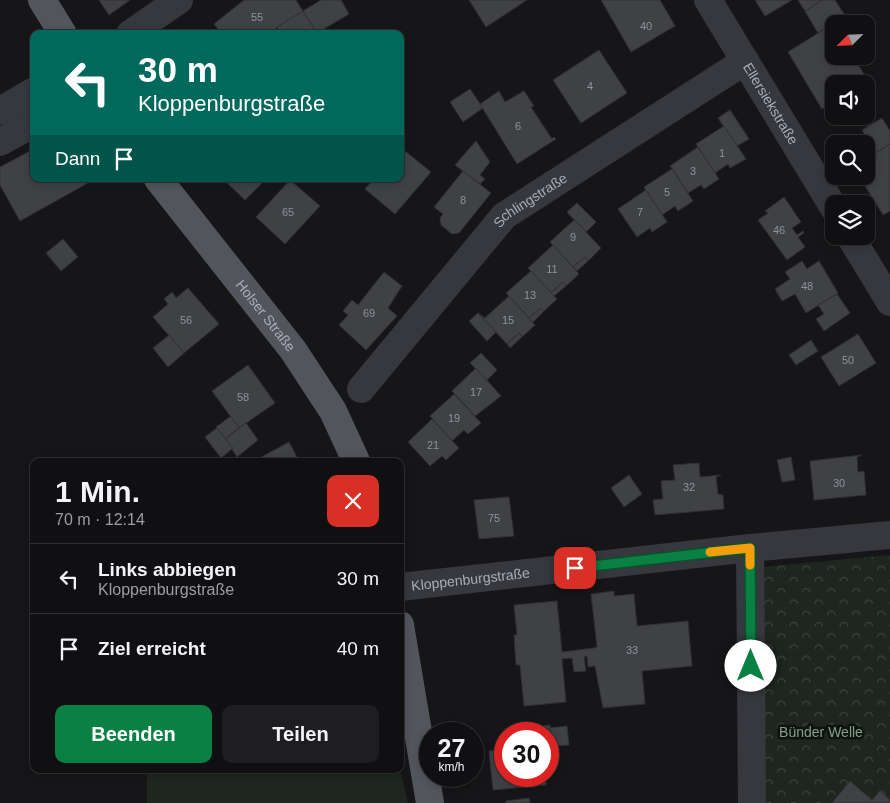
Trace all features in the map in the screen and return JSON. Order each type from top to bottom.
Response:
[{"type":"main road","points":[[42,0],[61,30]]},
{"type":"main road","name":"Holser Straße","points":[[160,182],[294,350],[333,411],[355,458]]},
{"type":"main road","points":[[404,649],[430,803]]},
{"type":"street","points":[[136,30],[179,0]]},
{"type":"street","name":"Ellersiekstraße","points":[[708,0],[826,195]]},
{"type":"street","name":"Schlingstraße","points":[[361,389],[504,216],[745,61]]},
{"type":"street","points":[[0,111],[30,93]]},
{"type":"street","points":[[0,142],[30,125]]},
{"type":"street","points":[[855,245],[890,302]]},
{"type":"street","name":"Kloppenburgstraße","points":[[404,587],[750,548],[890,535]]},
{"type":"street","points":[[750,548],[752,803]]},
{"type":"green space","points":[[890,555],[890,803],[760,803],[761,567]]},
{"type":"green space","points":[[147,773],[401,773],[408,803],[147,803]]},
{"type":"building","points":[[99,0],[130,0],[109,15]]},
{"type":"building","points":[[244,0],[296,0],[303,11],[273,30],[219,30],[214,24]]},
{"type":"building","points":[[321,0],[341,0],[349,14],[322,30],[315,30],[303,11]]},
{"type":"building","points":[[469,0],[527,0],[486,27]]},
{"type":"building","points":[[601,0],[660,0],[675,26],[631,52]]},
{"type":"building","points":[[755,0],[792,0],[765,16]]},
{"type":"building","points":[[798,0],[823,0],[805,11]]},
{"type":"building","points":[[823,0],[835,0],[845,15],[825,15],[825,29],[818,33],[805,11]]},
{"type":"building","points":[[303,11],[315,30],[279,30],[277,27]]},
{"type":"building","points":[[825,29],[825,65],[858,65],[864,75],[825,75],[825,107],[822,109],[788,52]]},
{"type":"building","points":[[599,50],[627,93],[581,123],[553,80]]},
{"type":"building","points":[[470,89],[483,108],[463,122],[450,102]]},
{"type":"building","points":[[499,91],[505,102],[524,91],[534,106],[531,107],[552,139],[554,137],[556,139],[517,164],[480,104]]},
{"type":"building","points":[[730,110],[749,139],[737,146],[718,118]]},
{"type":"building","points":[[882,118],[890,131],[890,144],[876,153],[875,135],[865,135],[862,130],[870,125],[875,125],[875,122]]},
{"type":"building","points":[[724,126],[746,159],[730,168],[728,164],[715,173],[696,144]]},
{"type":"building","points":[[476,141],[490,162],[480,175],[485,179],[480,184],[455,165]]},
{"type":"building","points":[[890,144],[890,211],[883,215],[875,202],[875,195],[871,195],[865,185],[875,185],[875,153]]},
{"type":"building","points":[[698,147],[719,179],[704,189],[701,185],[688,193],[670,166]]},
{"type":"building","points":[[404,150],[431,172],[395,214],[365,189],[371,182],[404,182]]},
{"type":"building","points":[[30,151],[30,182],[90,182],[20,221],[0,185],[0,167]]},
{"type":"building","points":[[672,169],[693,201],[678,211],[675,206],[662,215],[644,187]]},
{"type":"building","points":[[463,171],[491,193],[459,233],[452,234],[441,225],[440,218],[443,214],[434,207]]},
{"type":"building","points":[[226,182],[263,182],[245,200]]},
{"type":"building","points":[[288,182],[292,182],[320,206],[285,244],[256,217]]},
{"type":"building","points":[[646,190],[667,222],[652,232],[650,228],[637,237],[618,209]]},
{"type":"building","points":[[784,197],[801,222],[792,228],[797,235],[803,231],[804,233],[798,237],[805,247],[787,260],[758,220],[768,213],[765,211]]},
{"type":"building","points":[[577,203],[596,222],[586,232],[567,212]]},
{"type":"building","points":[[567,212],[601,248],[588,261],[585,257],[573,267],[550,242],[574,220]]},
{"type":"building","points":[[63,239],[78,257],[61,271],[46,253]]},
{"type":"building","points":[[553,245],[579,274],[566,286],[563,282],[551,293],[528,268]]},
{"type":"building","points":[[585,257],[588,261],[577,271],[573,267]]},
{"type":"building","points":[[802,261],[807,269],[819,261],[838,293],[806,313],[795,294],[782,301],[775,289],[790,279],[785,272]]},
{"type":"building","points":[[531,271],[557,299],[544,311],[541,308],[529,318],[506,293]]},
{"type":"building","points":[[384,272],[402,286],[388,308],[397,316],[366,350],[339,325],[348,315],[343,311],[352,300],[358,305]]},
{"type":"building","points":[[563,282],[566,286],[554,296],[551,293]]},
{"type":"building","points":[[188,288],[219,324],[184,353],[153,317],[168,304],[164,299],[172,292],[176,298]]},
{"type":"building","points":[[837,294],[850,313],[824,331],[816,319],[824,314],[818,305]]},
{"type":"building","points":[[509,296],[535,325],[522,337],[519,333],[507,344],[478,313],[485,318]]},
{"type":"building","points":[[541,308],[544,311],[533,322],[529,318]]},
{"type":"building","points":[[478,313],[496,332],[487,341],[469,321]]},
{"type":"building","points":[[519,333],[522,337],[510,348],[507,344]]},
{"type":"building","points":[[858,334],[876,363],[839,386],[821,357]]},
{"type":"building","points":[[169,335],[184,353],[168,367],[153,348]]},
{"type":"building","points":[[811,340],[818,351],[796,365],[789,355]]},
{"type":"building","points":[[481,353],[497,370],[487,380],[470,363]]},
{"type":"building","points":[[248,365],[275,403],[239,428],[212,391]]},
{"type":"building","points":[[476,368],[501,396],[475,416],[452,391]]},
{"type":"building","points":[[454,394],[481,423],[468,434],[464,430],[452,441],[430,416]]},
{"type":"building","points":[[231,416],[239,428],[225,439],[216,427]]},
{"type":"building","points":[[432,419],[459,448],[446,460],[442,456],[430,466],[408,442]]},
{"type":"building","points":[[246,423],[258,440],[237,457],[225,439]]},
{"type":"building","points":[[217,428],[233,448],[221,458],[205,437]]},
{"type":"building","points":[[289,442],[297,458],[260,458]]},
{"type":"building","points":[[862,455],[857,457],[858,472],[864,471],[866,495],[814,500],[810,461]]},
{"type":"building","points":[[791,457],[795,480],[782,482],[777,460]]},
{"type":"building","points":[[699,463],[700,477],[721,475],[716,477],[718,494],[723,495],[724,509],[655,515],[653,500],[663,499],[661,481],[675,480],[673,465]]},
{"type":"building","points":[[629,475],[642,494],[624,507],[611,488]]},
{"type":"building","points":[[509,497],[514,536],[479,539],[474,500]]},
{"type":"building","points":[[614,591],[614,596],[634,594],[637,626],[688,621],[692,666],[642,671],[645,704],[603,708],[595,666],[588,667],[587,656],[584,657],[586,671],[574,672],[572,658],[562,659],[566,702],[524,706],[520,665],[516,665],[514,635],[517,635],[514,605],[557,601],[562,652],[594,648],[597,647],[591,594]]},
{"type":"building","points":[[567,726],[569,745],[559,746],[559,727]]},
{"type":"building","points":[[494,750],[494,787],[525,787],[493,790],[489,751]]},
{"type":"building","name":"Bünder Welle","points":[[850,781],[872,800],[880,791],[890,800],[890,803],[832,803]]},
{"type":"building","points":[[529,798],[530,803],[506,803],[506,801]]},
{"type":"slow traffic","points":[[710,552],[750,548],[750,565]]},
{"type":"route","points":[[575,568],[750,548],[751,666]]}]
